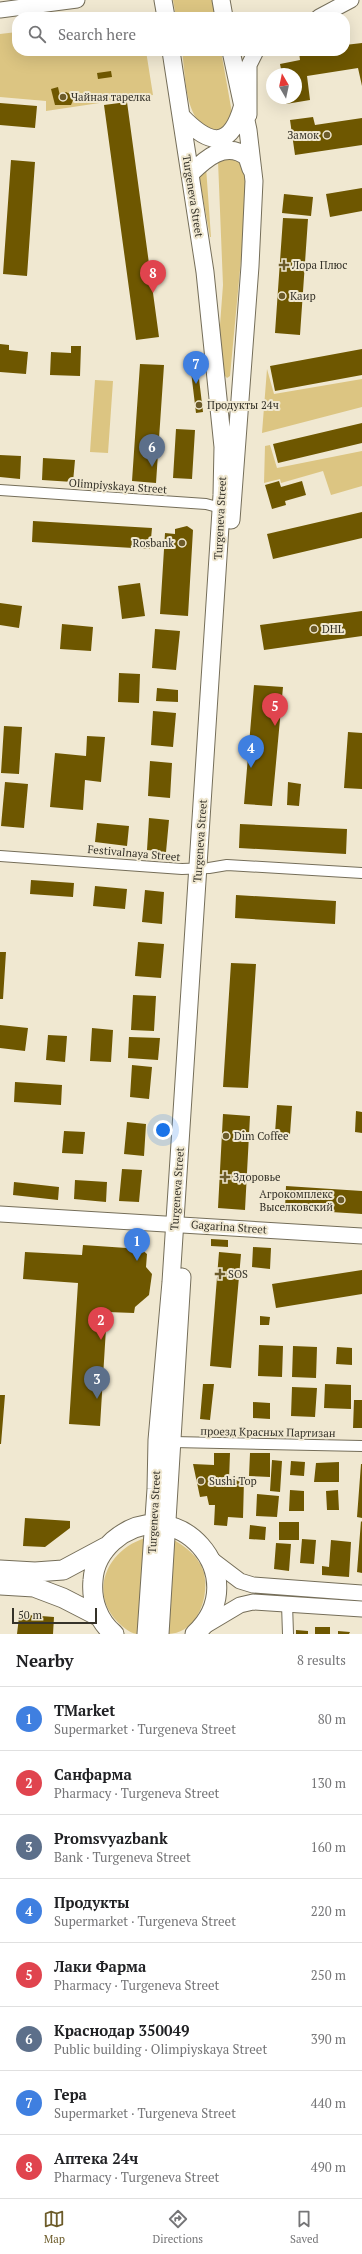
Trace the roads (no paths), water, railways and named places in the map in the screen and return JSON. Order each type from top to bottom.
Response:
[{"type":"highway","points":[[100,1618],[93,1596],[93,1573],[98,1559],[107,1546],[120,1534],[136,1527],[160,1525],[192,1537],[210,1559],[214,1569],[217,1589],[213,1610],[198,1631]]},
{"type":"highway","points":[[0,1570],[35,1572],[63,1570],[107,1546]]},
{"type":"highway","points":[[0,1585],[34,1587],[63,1598],[100,1618],[114,1634]]},
{"type":"main road","points":[[163,0],[165,12]]},
{"type":"main road","points":[[221,0],[223,12]]},
{"type":"main road","name":"Turgeneva Street","points":[[172,56],[205,272],[223,447],[227,510]]},
{"type":"main road","name":"Turgeneva Street","points":[[146,1634],[160,1525],[173,1442],[180,1224],[203,869],[227,510],[242,366],[250,266],[254,181],[248,130],[242,108],[232,56]]},
{"type":"main road","points":[[181,116],[203,136],[215,138],[226,137],[238,121],[242,108]]},
{"type":"main road","points":[[190,174],[210,156],[216,153],[234,150],[247,157],[254,181]]},
{"type":"main road","points":[[214,370],[222,382],[229,383],[233,381],[242,366]]},
{"type":"main road","name":"Turgeneva Street","points":[[160,1634],[160,1525],[157,1440],[180,1224]]},
{"type":"street","points":[[0,10],[77,0]]},
{"type":"street","points":[[328,12],[351,0]]},
{"type":"street","points":[[248,130],[249,65],[254,56]]},
{"type":"street","name":"Olimpiyskaya Street","points":[[0,490],[227,510]]},
{"type":"street","name":"Festivalnaya Street","points":[[0,856],[203,869],[227,865],[362,873]]},
{"type":"street","name":"Gagarina Street","points":[[0,1214],[362,1236]]},
{"type":"street","name":"проезд Красных Партизан","points":[[173,1442],[362,1446]]},
{"type":"street","points":[[210,1559],[240,1581],[253,1586],[362,1593]]},
{"type":"street","points":[[198,1631],[240,1606],[252,1602],[362,1608]]},
{"type":"street","points":[[287,1604],[288,1634]]},
{"type":"place","name":"Чайная тарелка","points":[[63,97]]},
{"type":"place","name":"Замок","points":[[327,135]]},
{"type":"place","name":"Лора Плюс","points":[[284,265]]},
{"type":"place","name":"Аптека 24ч","points":[[153,293]]},
{"type":"place","name":"Каир","points":[[282,296]]},
{"type":"place","name":"Гера","points":[[196,384]]},
{"type":"place","name":"Продукты 24ч","points":[[199,405]]},
{"type":"place","name":"Краснодар 350049","points":[[152,467]]},
{"type":"place","name":"Rosbank","points":[[182,543]]},
{"type":"place","name":"DHL","points":[[314,629]]},
{"type":"place","name":"Лаки Фарма","points":[[275,726]]},
{"type":"place","name":"Продукты","points":[[251,768]]},
{"type":"place","name":"Dim Coffee","points":[[226,1136]]},
{"type":"place","name":"Здоровье","points":[[225,1177]]},
{"type":"place","name":"Агрокомплекс Выселковский","points":[[341,1200]]},
{"type":"place","name":"TMarket","points":[[137,1261]]},
{"type":"place","name":"SOS","points":[[220,1274]]},
{"type":"place","name":"Санфарма","points":[[101,1340]]},
{"type":"place","name":"Promsvyazbank","points":[[97,1399]]},
{"type":"place","name":"Sushi Top","points":[[201,1481]]}]
